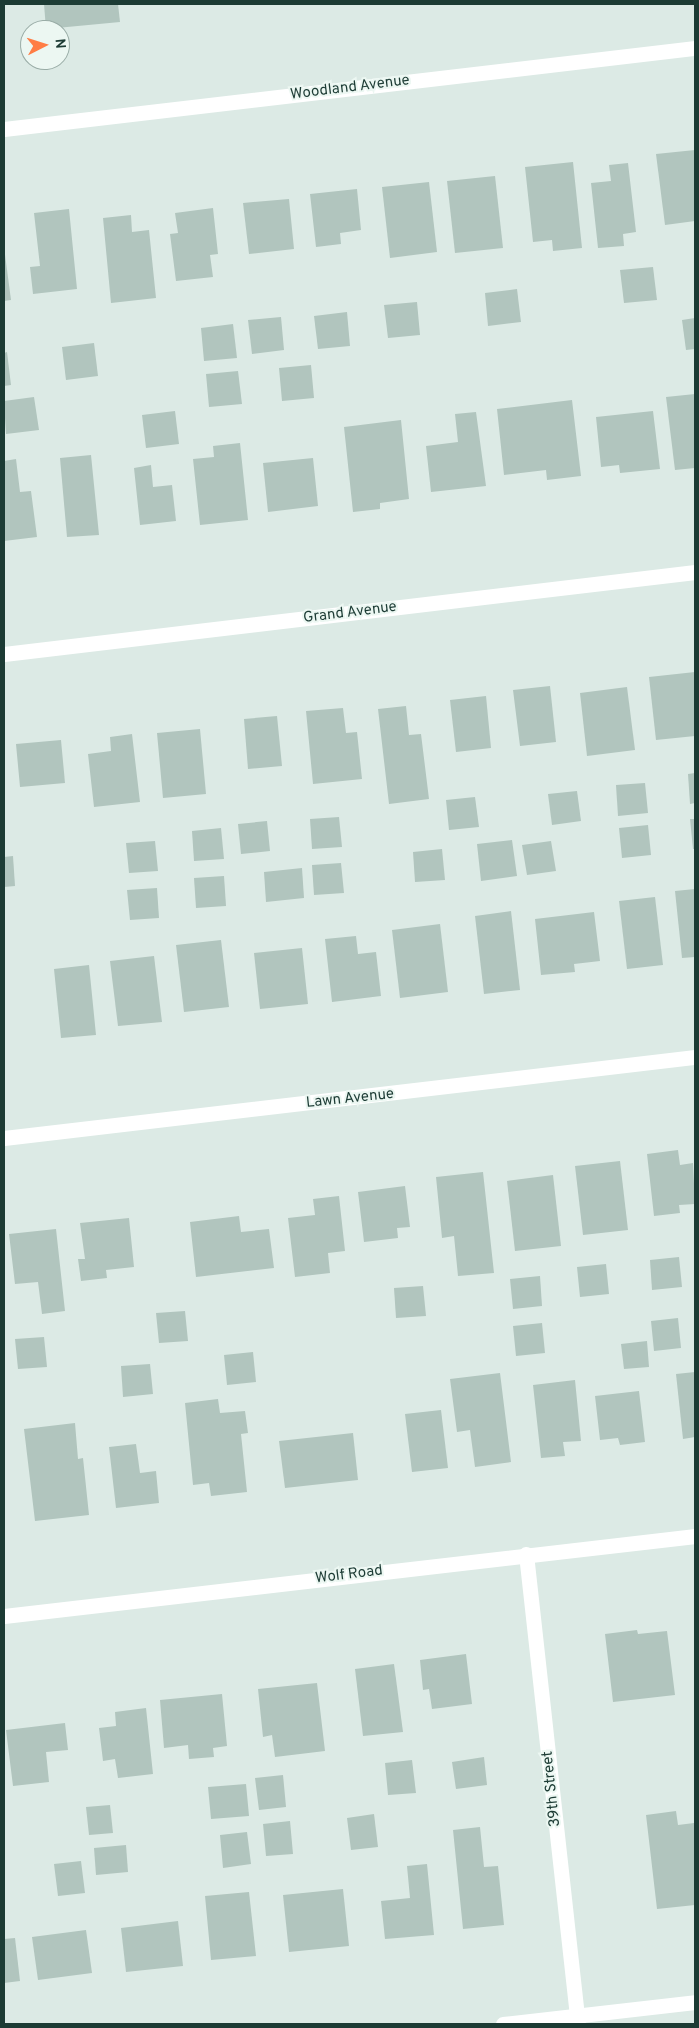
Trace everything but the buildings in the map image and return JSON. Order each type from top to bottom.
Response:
[{"type":"street","name":"Woodland Avenue","points":[[4,129],[695,48]]},
{"type":"street","name":"Grand Avenue","points":[[4,654],[695,572]]},
{"type":"street","name":"Lawn Avenue","points":[[4,1138],[695,1057]]},
{"type":"street","name":"Wolf Road","points":[[4,1616],[526,1554],[695,1536]]},
{"type":"street","name":"39th Street","points":[[526,1554],[577,2020]]},
{"type":"street","points":[[503,2024],[577,2020],[695,2002]]}]
